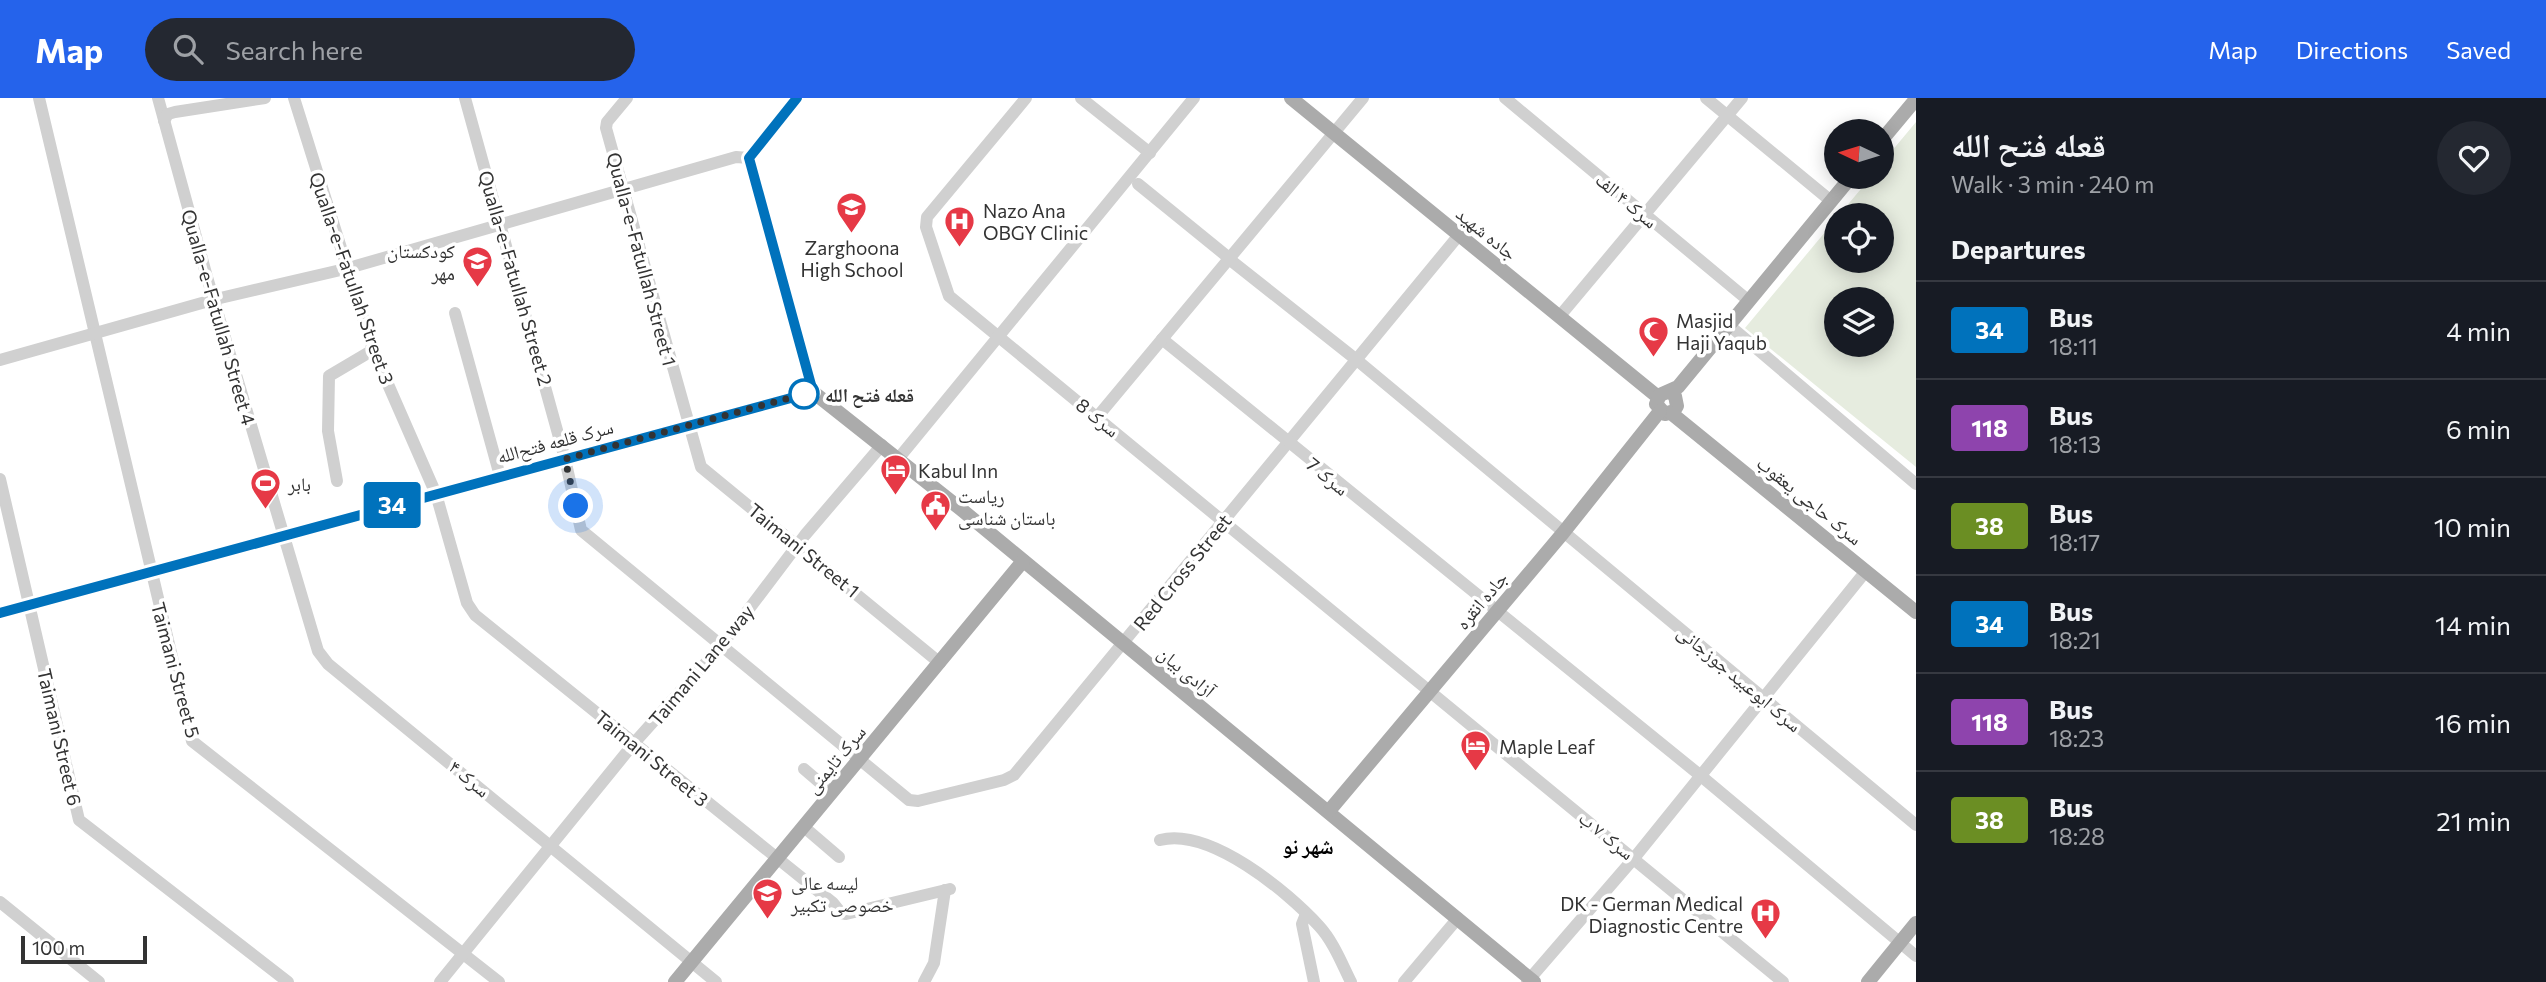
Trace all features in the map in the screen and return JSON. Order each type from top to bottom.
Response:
[{"type":"main road","points":[[797,98],[749,158],[813,392]]},
{"type":"main road","name":"جاده شهید","points":[[1291,98],[1668,406]]},
{"type":"main road","points":[[1894,125],[1916,99]]},
{"type":"main road","name":"جاده انقره","points":[[1329,811],[1668,406],[1678,387],[1842,189]]},
{"type":"main road","name":"سرک قلعه فتح‌الله","points":[[0,613],[813,392]]},
{"type":"main road","name":"آزادی بیان","points":[[813,392],[882,445],[1329,811],[1531,981]]},
{"type":"main road","name":"سرک حاجی یعقوب","points":[[1668,406],[1916,612]]},
{"type":"main road","name":"سرک تایمنی","points":[[675,982],[1023,561]]},
{"type":"main road","points":[[1868,982],[1916,923]]},
{"type":"street","name":"Taimani Street 5","points":[[39,98],[189,730],[196,746],[499,982]]},
{"type":"street","name":"Qualla-e-Fatullah Street 4","points":[[158,98],[283,535]]},
{"type":"street","points":[[164,121],[167,114],[265,98]]},
{"type":"street","name":"Qualla-e-Fatullah Street 2","points":[[465,98],[565,459],[581,530],[586,537],[721,646]]},
{"type":"street","name":"Qualla-e-Fatullah Street 1","points":[[627,98],[607,122],[607,128],[688,425]]},
{"type":"street","name":"سرک 8","points":[[1026,98],[926,222],[949,296],[1429,691]]},
{"type":"street","points":[[1082,98],[1150,153]]},
{"type":"street","points":[[898,459],[1194,98]]},
{"type":"street","points":[[1098,416],[1363,98]]},
{"type":"street","name":"سرک ۴ الف","points":[[1506,98],[1749,301]]},
{"type":"street","points":[[1706,98],[1831,201]]},
{"type":"street","points":[[1559,317],[1742,98]]},
{"type":"street","name":"Qualla-e-Fatullah Street 3","points":[[291,99],[373,350],[436,494]]},
{"type":"street","points":[[0,360],[215,299],[345,268],[622,187],[736,157],[749,158]]},
{"type":"street","points":[[1138,184],[1229,259]]},
{"type":"street","name":"Red Cross Street","points":[[721,646],[909,800],[918,801],[1004,780],[1014,775],[1358,361],[1459,235]]},
{"type":"street","name":"سرک ابوعبید جوزجانی","points":[[1229,259],[1358,361],[1916,825]]},
{"type":"street","points":[[455,313],[500,476]]},
{"type":"street","points":[[1730,326],[1916,484]]},
{"type":"street","name":"سرک 7","points":[[1162,339],[1287,444],[1497,610]]},
{"type":"street","points":[[337,481],[328,431],[329,376],[373,350]]},
{"type":"street","name":"Taimani Street 1","points":[[688,425],[705,471],[799,544],[940,663]]},
{"type":"street","name":"Taimani Lane way","points":[[440,982],[551,849],[635,742],[721,646],[799,544],[882,445]]},
{"type":"street","name":"Taimani Street 6","points":[[0,479],[79,820],[288,982]]},
{"type":"street","name":"Taimani Street 3","points":[[436,494],[467,604],[475,615],[635,742],[843,914],[947,890],[934,964],[924,982]]},
{"type":"street","name":"سرک ۴","points":[[283,535],[318,652],[323,659],[716,982]]},
{"type":"street","points":[[1531,981],[1635,858],[1762,695],[1866,571]]},
{"type":"street","points":[[1497,610],[1916,956]]},
{"type":"street","name":"سرک ۷ ب","points":[[1429,691],[1783,982]]},
{"type":"street","points":[[804,769],[832,793]]},
{"type":"street","points":[[804,827],[839,857]]},
{"type":"street","points":[[1160,840],[1176,836],[1202,844],[1282,889],[1321,928],[1352,982]]},
{"type":"street","points":[[0,902],[99,982]]},
{"type":"street","points":[[1306,914],[1302,925],[1314,982]]},
{"type":"street","points":[[1404,982],[1458,919]]},
{"type":"shaded area","points":[[1916,122],[1916,467],[1745,328],[1824,233],[1824,273],[1894,273],[1894,203],[1849,203],[1861,189],[1894,189],[1894,148]]},
{"type":"bus line","name":"34","points":[[0,613],[813,392],[749,158],[797,98]]},
{"type":"place","name":"Zarghoona High School","points":[[852,235]]},
{"type":"place","name":"Nazo Ana OBGY Clinic","points":[[960,248]]},
{"type":"place","name":"کودکستان مهر","points":[[478,288]]},
{"type":"place","name":"Masjid Haji Yaqub","points":[[1653,358]]},
{"type":"place","name":"قعله فتح الله","points":[[804,394]]},
{"type":"place","name":"Kabul Inn","points":[[895,497]]},
{"type":"place","name":"بابر","points":[[265,510]]},
{"type":"place","name":"ریاست باستان شناسی","points":[[935,533]]},
{"type":"place","name":"Maple Leaf","points":[[1476,773]]},
{"type":"place","name":"لیسه عالی خصوصی تکبیر","points":[[768,920]]},
{"type":"place","name":"DK - German Medical Diagnostic Centre","points":[[1766,941]]},
{"type":"district","name":"شهر نو","points":[[1308,845]]},
{"type":"route","points":[[576,506],[565,459],[804,394]]}]
